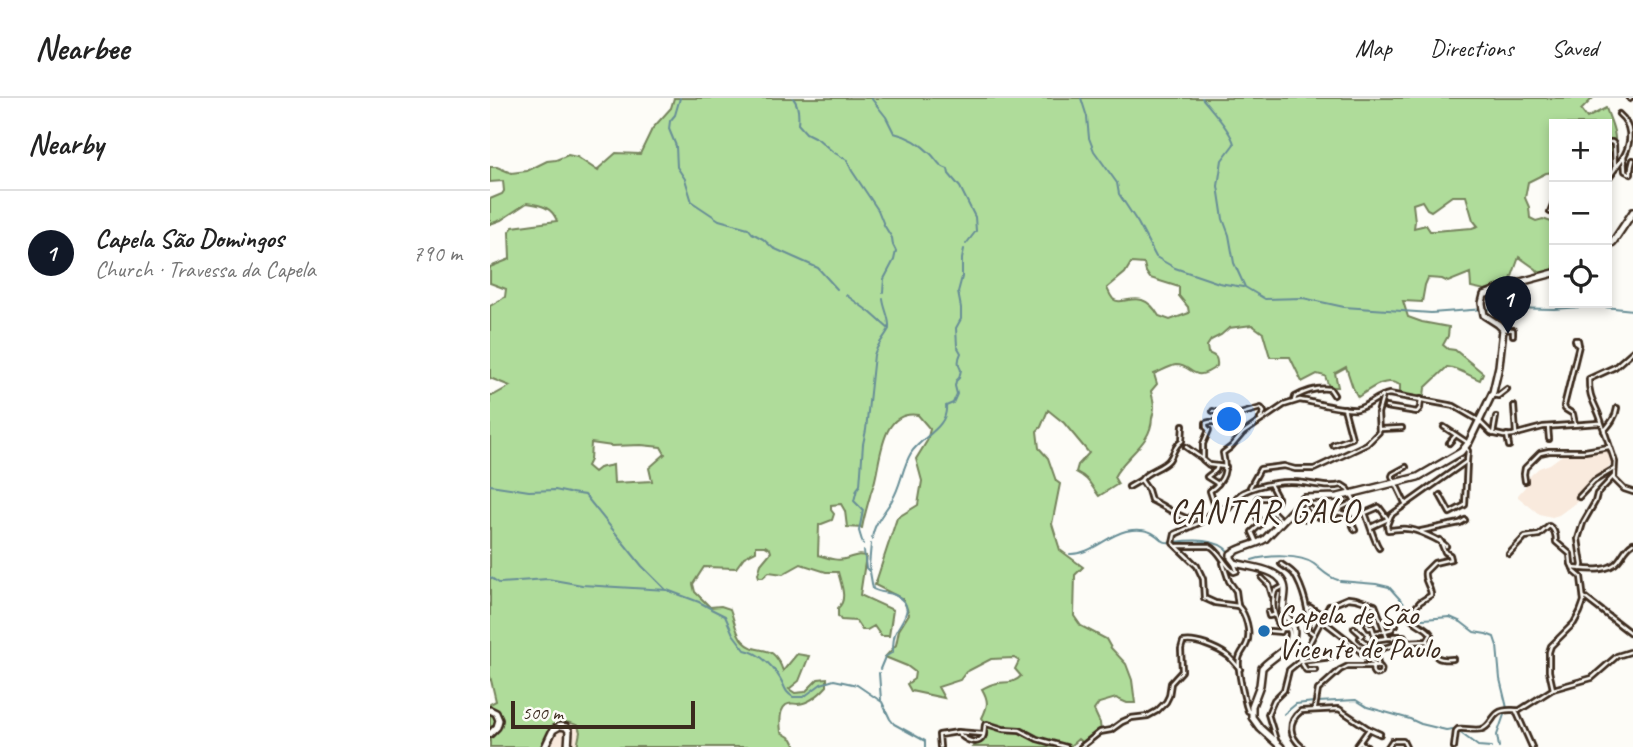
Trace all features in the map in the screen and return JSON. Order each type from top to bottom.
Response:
[{"type":"street","points":[[1612,173],[1628,148],[1630,133],[1628,123],[1619,114]]},
{"type":"street","points":[[1612,142],[1615,169]]},
{"type":"street","points":[[1624,156],[1625,171],[1631,174],[1633,160]]},
{"type":"street","points":[[1609,245],[1633,212]]},
{"type":"street","points":[[1513,335],[1513,330],[1503,329],[1484,315],[1484,295],[1549,274]]},
{"type":"street","points":[[1222,560],[1234,572],[1237,571],[1231,554],[1265,539],[1304,498],[1328,498],[1395,483],[1425,473],[1467,446],[1496,382],[1503,329]]},
{"type":"street","points":[[1575,424],[1573,414],[1564,406],[1579,345]]},
{"type":"street","points":[[1633,351],[1615,367],[1589,379],[1592,401],[1600,414],[1615,462],[1614,479],[1624,489],[1633,492]]},
{"type":"street","points":[[1294,401],[1295,397],[1319,388],[1330,388],[1334,395]]},
{"type":"street","points":[[1491,395],[1498,396],[1507,389]]},
{"type":"street","points":[[1216,509],[1210,491],[1219,484],[1226,467],[1224,451],[1258,422],[1294,401],[1352,409],[1362,407],[1384,395],[1421,399],[1456,407],[1493,434],[1516,434],[1575,424],[1602,424]]},
{"type":"street","points":[[1249,491],[1260,469],[1284,466],[1308,470],[1367,444],[1379,432],[1378,413],[1384,395]]},
{"type":"street","points":[[1386,407],[1417,412],[1421,399]]},
{"type":"street","points":[[1514,406],[1516,434]]},
{"type":"street","points":[[1224,409],[1240,414],[1261,408],[1264,410],[1263,415],[1258,422]]},
{"type":"street","points":[[1333,446],[1352,438],[1344,408]]},
{"type":"street","points":[[1604,431],[1611,423],[1617,408]]},
{"type":"street","points":[[1213,411],[1230,411]]},
{"type":"street","points":[[1493,434],[1496,417]]},
{"type":"street","points":[[1203,458],[1203,444],[1209,430],[1206,424],[1227,422]]},
{"type":"street","points":[[1129,487],[1169,460],[1177,444],[1182,441],[1183,425]]},
{"type":"street","points":[[1440,495],[1450,513],[1465,505],[1469,454],[1467,446],[1444,427]]},
{"type":"street","points":[[1548,427],[1549,439]]},
{"type":"street","points":[[1380,429],[1402,428]]},
{"type":"street","points":[[1449,443],[1456,435]]},
{"type":"street","points":[[1507,435],[1509,446]]},
{"type":"street","points":[[1186,447],[1209,465],[1226,467]]},
{"type":"street","points":[[1525,481],[1525,468],[1540,453],[1549,450],[1585,451],[1609,447]]},
{"type":"street","points":[[1371,527],[1388,519],[1405,503],[1467,461]]},
{"type":"street","points":[[1217,466],[1207,477],[1219,484]]},
{"type":"street","points":[[1405,503],[1392,476],[1406,467]]},
{"type":"street","points":[[1579,497],[1594,481],[1615,468]]},
{"type":"street","points":[[1581,569],[1578,539],[1581,528],[1597,494],[1614,476]]},
{"type":"street","points":[[1141,480],[1151,500],[1177,516],[1189,519],[1195,513],[1201,522]]},
{"type":"street","points":[[1238,606],[1215,603],[1205,598],[1201,572],[1173,543],[1175,534],[1201,522],[1216,509],[1229,508],[1242,492],[1270,484],[1303,483],[1328,487],[1342,485],[1346,486],[1355,500],[1338,510],[1334,517],[1318,517],[1310,509]]},
{"type":"street","points":[[1270,484],[1278,498]]},
{"type":"street","points":[[1258,498],[1278,498]]},
{"type":"street","points":[[1278,498],[1277,502],[1271,503],[1270,506],[1281,520]]},
{"type":"street","points":[[1379,548],[1365,513],[1378,507],[1388,519],[1388,530],[1425,531],[1465,520]]},
{"type":"street","points":[[1293,508],[1306,519]]},
{"type":"street","points":[[1337,513],[1348,515],[1354,530]]},
{"type":"street","points":[[1255,514],[1261,524],[1252,534],[1258,544]]},
{"type":"street","points":[[1509,554],[1525,537],[1539,535],[1549,526],[1556,534],[1556,542],[1570,554],[1574,571],[1581,577],[1584,604],[1574,623],[1551,646],[1549,652],[1553,689]]},
{"type":"street","points":[[1418,531],[1440,540],[1446,546]]},
{"type":"street","points":[[1427,641],[1431,634],[1409,615],[1420,602],[1431,595],[1425,572],[1434,563],[1451,558],[1440,540]]},
{"type":"street","points":[[1573,568],[1596,569],[1613,565],[1633,543]]},
{"type":"street","points":[[1178,546],[1210,546],[1222,560],[1236,592],[1238,606],[1244,615],[1248,639],[1239,658],[1246,705],[1254,721],[1279,745]]},
{"type":"street","points":[[1235,563],[1272,573],[1281,579],[1284,586],[1283,612],[1292,624],[1294,634],[1293,640],[1262,668],[1260,685],[1251,712]]},
{"type":"street","points":[[1281,564],[1294,573],[1308,610],[1310,622],[1307,629],[1314,634]]},
{"type":"street","points":[[1262,578],[1269,585],[1275,619],[1282,629]]},
{"type":"street","points":[[1273,598],[1275,591],[1284,586]]},
{"type":"street","points":[[1584,597],[1633,635]]},
{"type":"street","points":[[1279,745],[1268,714],[1274,700],[1284,690],[1289,670],[1300,661],[1329,606],[1348,598],[1375,605],[1387,638]]},
{"type":"street","points":[[1308,610],[1310,607],[1382,671],[1378,674],[1365,667]]},
{"type":"street","points":[[1268,612],[1269,616],[1274,615]]},
{"type":"street","points":[[1374,633],[1392,629],[1396,622]]},
{"type":"street","points":[[1367,624],[1369,628],[1372,627],[1374,633],[1374,673]]},
{"type":"street","points":[[1354,628],[1366,643]]},
{"type":"street","points":[[1270,631],[1281,632],[1282,629],[1289,629],[1285,648]]},
{"type":"street","points":[[1374,640],[1400,635],[1404,636],[1406,642]]},
{"type":"street","points":[[1081,747],[1100,732],[1111,730],[1131,718],[1148,716],[1166,702],[1170,696],[1171,682],[1182,671],[1181,649],[1185,640],[1198,642],[1227,655],[1240,669]]},
{"type":"street","points":[[1366,650],[1427,641]]},
{"type":"street","points":[[1427,641],[1437,658],[1453,659]]},
{"type":"street","points":[[1285,648],[1287,650],[1291,646],[1306,670],[1315,670]]},
{"type":"street","points":[[1454,747],[1458,729],[1486,727],[1503,711],[1516,711],[1553,689],[1592,678],[1617,656],[1633,650]]},
{"type":"street","points":[[1300,661],[1332,657],[1332,653]]},
{"type":"street","points":[[1365,667],[1369,665],[1369,660]]},
{"type":"street","points":[[1314,709],[1318,690],[1340,670],[1348,666],[1376,665]]},
{"type":"street","points":[[1317,701],[1322,709]]},
{"type":"street","points":[[1303,747],[1292,736],[1292,724],[1301,711],[1339,709],[1380,734]]},
{"type":"street","points":[[490,710],[496,713],[499,720],[497,727],[490,734]]},
{"type":"street","points":[[1516,711],[1532,747]]},
{"type":"street","points":[[958,732],[969,742],[981,740],[986,725],[1020,730],[1037,740],[1066,747]]},
{"type":"street","points":[[545,747],[553,730],[560,726],[569,731],[568,747]]},
{"type":"street","points":[[1356,747],[1369,729]]},
{"type":"street","points":[[940,747],[939,735],[958,732],[984,735]]},
{"type":"street","points":[[1388,747],[1392,741],[1400,740],[1406,747]]},
{"type":"street","points":[[1360,742],[1367,747]]},
{"type":"shaded area","points":[[1608,450],[1613,462],[1609,469],[1588,482],[1575,496],[1578,501],[1559,515],[1552,517],[1539,514],[1518,497],[1532,474],[1565,453]]},
{"type":"shaded area","points":[[572,722],[578,726],[580,732],[577,747],[545,747],[554,728],[560,723]]},
{"type":"green space","points":[[674,98],[1593,98],[1581,110],[1587,118],[1606,108],[1610,119],[1549,119],[1549,173],[1528,182],[1525,198],[1530,218],[1549,221],[1549,277],[1545,279],[1519,257],[1510,282],[1485,290],[1471,287],[1470,273],[1448,282],[1428,278],[1422,302],[1403,301],[1408,317],[1449,327],[1443,345],[1455,350],[1483,373],[1480,380],[1447,367],[1425,388],[1424,396],[1400,394],[1400,385],[1389,382],[1358,397],[1346,367],[1335,373],[1338,387],[1329,387],[1325,376],[1317,374],[1302,382],[1290,357],[1270,357],[1263,333],[1252,325],[1229,328],[1211,340],[1207,346],[1208,353],[1216,357],[1217,363],[1217,366],[1209,371],[1198,374],[1176,365],[1154,374],[1157,384],[1151,391],[1154,408],[1151,427],[1143,442],[1114,477],[1118,484],[1099,496],[1087,480],[1076,472],[1078,465],[1089,453],[1064,423],[1048,410],[1037,431],[1039,448],[1048,458],[1056,481],[1060,484],[1052,524],[1060,550],[1083,567],[1075,575],[1074,616],[1081,626],[1106,639],[1126,664],[1132,680],[1135,703],[1116,698],[1099,703],[1094,710],[1101,732],[1084,744],[1078,739],[1069,747],[973,747],[987,736],[987,725],[982,718],[987,700],[982,689],[993,684],[1015,681],[1021,676],[1015,669],[1019,661],[1014,658],[991,659],[966,672],[960,680],[938,687],[944,698],[911,691],[907,684],[914,679],[915,672],[885,657],[896,645],[899,630],[909,614],[903,599],[875,585],[897,518],[918,505],[922,481],[916,459],[927,441],[930,429],[918,415],[906,415],[897,419],[885,437],[862,528],[847,527],[845,511],[841,504],[831,505],[834,514],[832,520],[819,525],[818,555],[837,560],[866,556],[860,595],[893,610],[889,636],[881,636],[874,626],[862,630],[856,621],[841,620],[838,608],[843,596],[838,572],[826,572],[801,564],[783,574],[769,572],[759,577],[761,564],[771,552],[765,546],[756,546],[756,551],[744,557],[736,568],[704,567],[693,584],[695,592],[710,607],[730,609],[743,641],[774,655],[783,671],[797,654],[809,656],[799,681],[789,689],[795,693],[805,692],[818,679],[827,678],[827,686],[814,698],[798,704],[788,704],[782,710],[781,732],[792,739],[796,747],[577,747],[580,732],[578,726],[566,723],[557,727],[545,747],[490,747],[490,704],[496,701],[490,676],[490,395],[510,386],[490,378],[490,306],[505,297],[506,289],[490,283],[490,267],[510,259],[509,232],[513,227],[557,221],[545,208],[527,203],[490,224],[490,199],[504,191],[503,181],[490,182],[490,167],[511,173],[527,171],[568,155],[577,157],[598,171],[616,153],[640,154],[652,129],[671,108]],"holes":[[[1452,196],[1466,196],[1473,220],[1478,226],[1434,231],[1430,231],[1426,225],[1414,228],[1413,204],[1422,201],[1431,211]],[[1131,263],[1144,264],[1150,278],[1179,287],[1179,296],[1188,307],[1189,313],[1170,320],[1159,316],[1152,307],[1139,299],[1113,299],[1107,288],[1125,273]],[[591,443],[661,447],[665,454],[649,468],[652,481],[614,483],[613,465],[594,472],[587,466]]]},
{"type":"green space","points":[[1612,125],[1615,138],[1612,152]]},
{"type":"waterway","points":[[680,98],[669,129],[676,146],[677,167],[685,179],[692,202],[719,220],[748,228],[773,248],[818,268],[837,289]]},
{"type":"waterway","points":[[793,98],[798,110],[798,124],[806,133],[847,160],[892,238],[896,251],[884,279],[883,292]]},
{"type":"waterway","points":[[871,98],[886,117],[894,133],[909,138],[927,150],[940,165],[948,169],[960,187],[975,217],[976,231],[966,244]]},
{"type":"waterway","points":[[1081,98],[1094,151],[1117,183],[1119,194],[1156,257],[1175,268],[1219,283],[1243,287]]},
{"type":"waterway","points":[[1202,98],[1225,127],[1234,144],[1222,160],[1218,186],[1234,263],[1245,287],[1265,299],[1303,298],[1344,307],[1431,313],[1498,308],[1554,309],[1595,306],[1633,310]]},
{"type":"waterway","points":[[872,539],[877,523],[895,495],[911,453],[943,420],[946,406],[953,403],[957,394],[955,386],[961,370],[958,362],[961,353],[957,346],[956,328],[961,319],[958,292],[964,249]]},
{"type":"waterway","points":[[846,295],[889,329],[874,355],[860,485],[854,501],[863,510],[859,531],[863,544]]},
{"type":"waterway","points":[[883,299],[889,328]]},
{"type":"waterway","points":[[490,485],[569,493]]},
{"type":"waterway","points":[[571,493],[585,495],[642,566],[666,590]]},
{"type":"waterway","points":[[1070,554],[1084,552],[1130,530],[1146,531],[1164,541],[1172,542]]},
{"type":"waterway","points":[[1175,542],[1211,542],[1229,552]]},
{"type":"waterway","points":[[871,544],[869,566],[873,589],[895,595],[906,604],[907,609],[895,634],[893,652],[885,657],[880,669]]},
{"type":"waterway","points":[[864,551],[866,568],[870,572]]},
{"type":"waterway","points":[[1252,560],[1275,556],[1301,558],[1338,580]]},
{"type":"waterway","points":[[490,577],[499,583],[516,582]]},
{"type":"waterway","points":[[518,581],[548,579],[582,585],[667,590],[710,608]]},
{"type":"waterway","points":[[1340,581],[1389,587],[1415,616],[1423,619],[1450,617],[1474,632],[1494,637],[1507,708]]},
{"type":"waterway","points":[[711,609],[725,616],[733,634],[745,650],[757,654],[767,663],[789,694],[793,697],[804,697]]},
{"type":"waterway","points":[[879,673],[881,700]]},
{"type":"waterway","points":[[805,696],[821,684],[834,680],[857,685],[882,702],[894,724],[925,741],[925,747]]},
{"type":"waterway","points":[[1318,702],[1356,700],[1367,707],[1421,724],[1446,730],[1454,729]]},
{"type":"waterway","points":[[1284,714],[1296,704],[1314,702]]},
{"type":"waterway","points":[[1499,747],[1497,735],[1505,712]]},
{"type":"waterway","points":[[1458,731],[1478,746],[1491,747]]},
{"type":"place","name":"Capela São Domingos","points":[[1508,334]]},
{"type":"place","name":"Capela de São Vicente de Paulo","points":[[1264,631]]},
{"type":"district","name":"CANTAR GALO","points":[[1265,510]]}]
